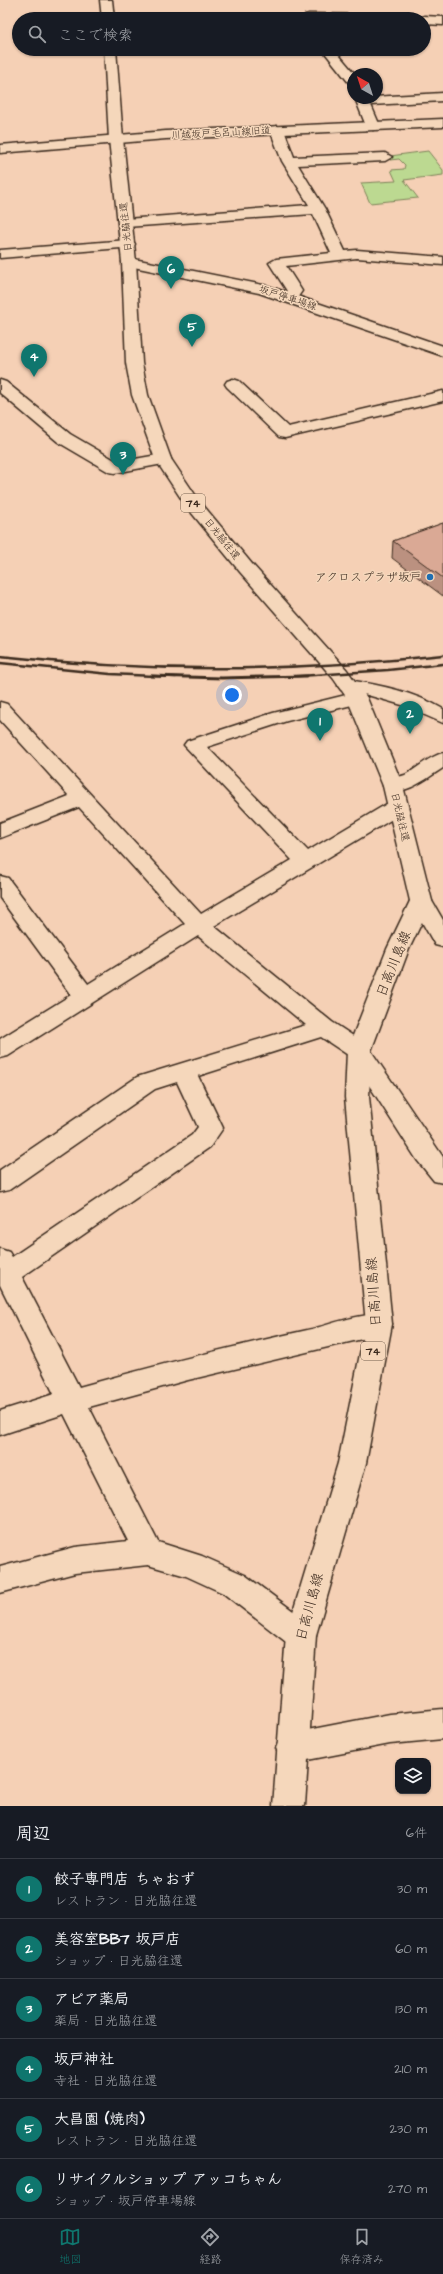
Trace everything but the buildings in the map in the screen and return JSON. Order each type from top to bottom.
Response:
[{"type":"street","points":[[106,0],[107,12]]},
{"type":"street","points":[[431,20],[443,21]]},
{"type":"street","name":"日光脇往還","points":[[110,56],[116,139],[128,244],[134,363],[140,395],[163,459],[192,502],[241,562],[340,674],[352,692],[393,786],[421,901],[443,940]]},
{"type":"street","points":[[334,56],[347,73]]},
{"type":"street","points":[[383,99],[443,97]]},
{"type":"street","points":[[364,104],[373,126]]},
{"type":"street","name":"川越坂戸毛呂山線旧道","points":[[0,149],[116,139],[443,123]]},
{"type":"street","points":[[277,130],[289,161],[318,209],[340,256]]},
{"type":"street","points":[[289,161],[385,157]]},
{"type":"street","points":[[126,223],[318,209]]},
{"type":"street","points":[[0,254],[128,244]]},
{"type":"street","points":[[290,298],[295,291],[276,263],[357,254],[414,260],[443,261]]},
{"type":"street","name":"坂戸停車場線","points":[[129,262],[233,282],[290,298],[443,351]]},
{"type":"street","points":[[233,384],[285,433],[443,396]]},
{"type":"street","points":[[0,385],[64,438],[115,468],[163,459]]},
{"type":"street","points":[[305,861],[194,745],[352,692],[377,689],[426,706],[443,717]]},
{"type":"street","points":[[0,708],[84,798],[198,925],[324,1028],[359,1051],[426,1153],[443,1174]]},
{"type":"street","points":[[393,786],[412,779],[443,759]]},
{"type":"street","points":[[0,832],[84,798]]},
{"type":"street","points":[[0,1050],[198,925],[397,807]]},
{"type":"street","points":[[0,883],[85,997]]},
{"type":"street","name":"日高川島線","points":[[290,1806],[292,1748],[301,1635],[352,1463],[379,1324],[357,1096],[359,1051],[398,949],[421,901]]},
{"type":"street","points":[[0,1183],[146,1082],[324,1028]]},
{"type":"street","points":[[148,1552],[70,1400],[4,1266],[201,1141],[211,1128],[184,1071]]},
{"type":"street","points":[[0,1423],[70,1400],[234,1357],[379,1324]]},
{"type":"street","points":[[0,1580],[75,1560],[148,1552],[192,1565],[234,1584],[301,1635]]},
{"type":"street","points":[[292,1748],[390,1730],[443,1724]]},
{"type":"green space","points":[[428,151],[443,170],[443,175],[404,180],[418,198],[370,203],[361,183],[396,181],[391,170],[404,169],[405,165],[399,159],[390,160],[390,156]]},
{"type":"railway","points":[[0,656],[56,662],[167,668],[222,668],[331,665],[443,655]]},
{"type":"railway","points":[[0,663],[110,674],[159,676]]},
{"type":"railway","points":[[296,676],[388,670],[443,664]]},
{"type":"railway","points":[[151,676],[159,676]]},
{"type":"railway","points":[[159,676],[222,678],[296,676]]},
{"type":"railway","points":[[159,676],[176,677]]},
{"type":"railway","points":[[285,677],[296,676]]},
{"type":"railway","points":[[296,676],[307,676]]},
{"type":"place","name":"リサイクルショップ アッコちゃん","points":[[171,289]]},
{"type":"place","name":"大昌園 (焼肉)","points":[[192,347]]},
{"type":"place","name":"坂戸神社","points":[[34,377]]},
{"type":"place","name":"アピア薬局","points":[[123,475]]},
{"type":"place","name":"アクロスプラザ坂戸","points":[[430,577]]},
{"type":"place","name":"美容室BB7 坂戸店","points":[[410,734]]},
{"type":"place","name":"餃子専門店 ちゃおず","points":[[320,741]]}]
